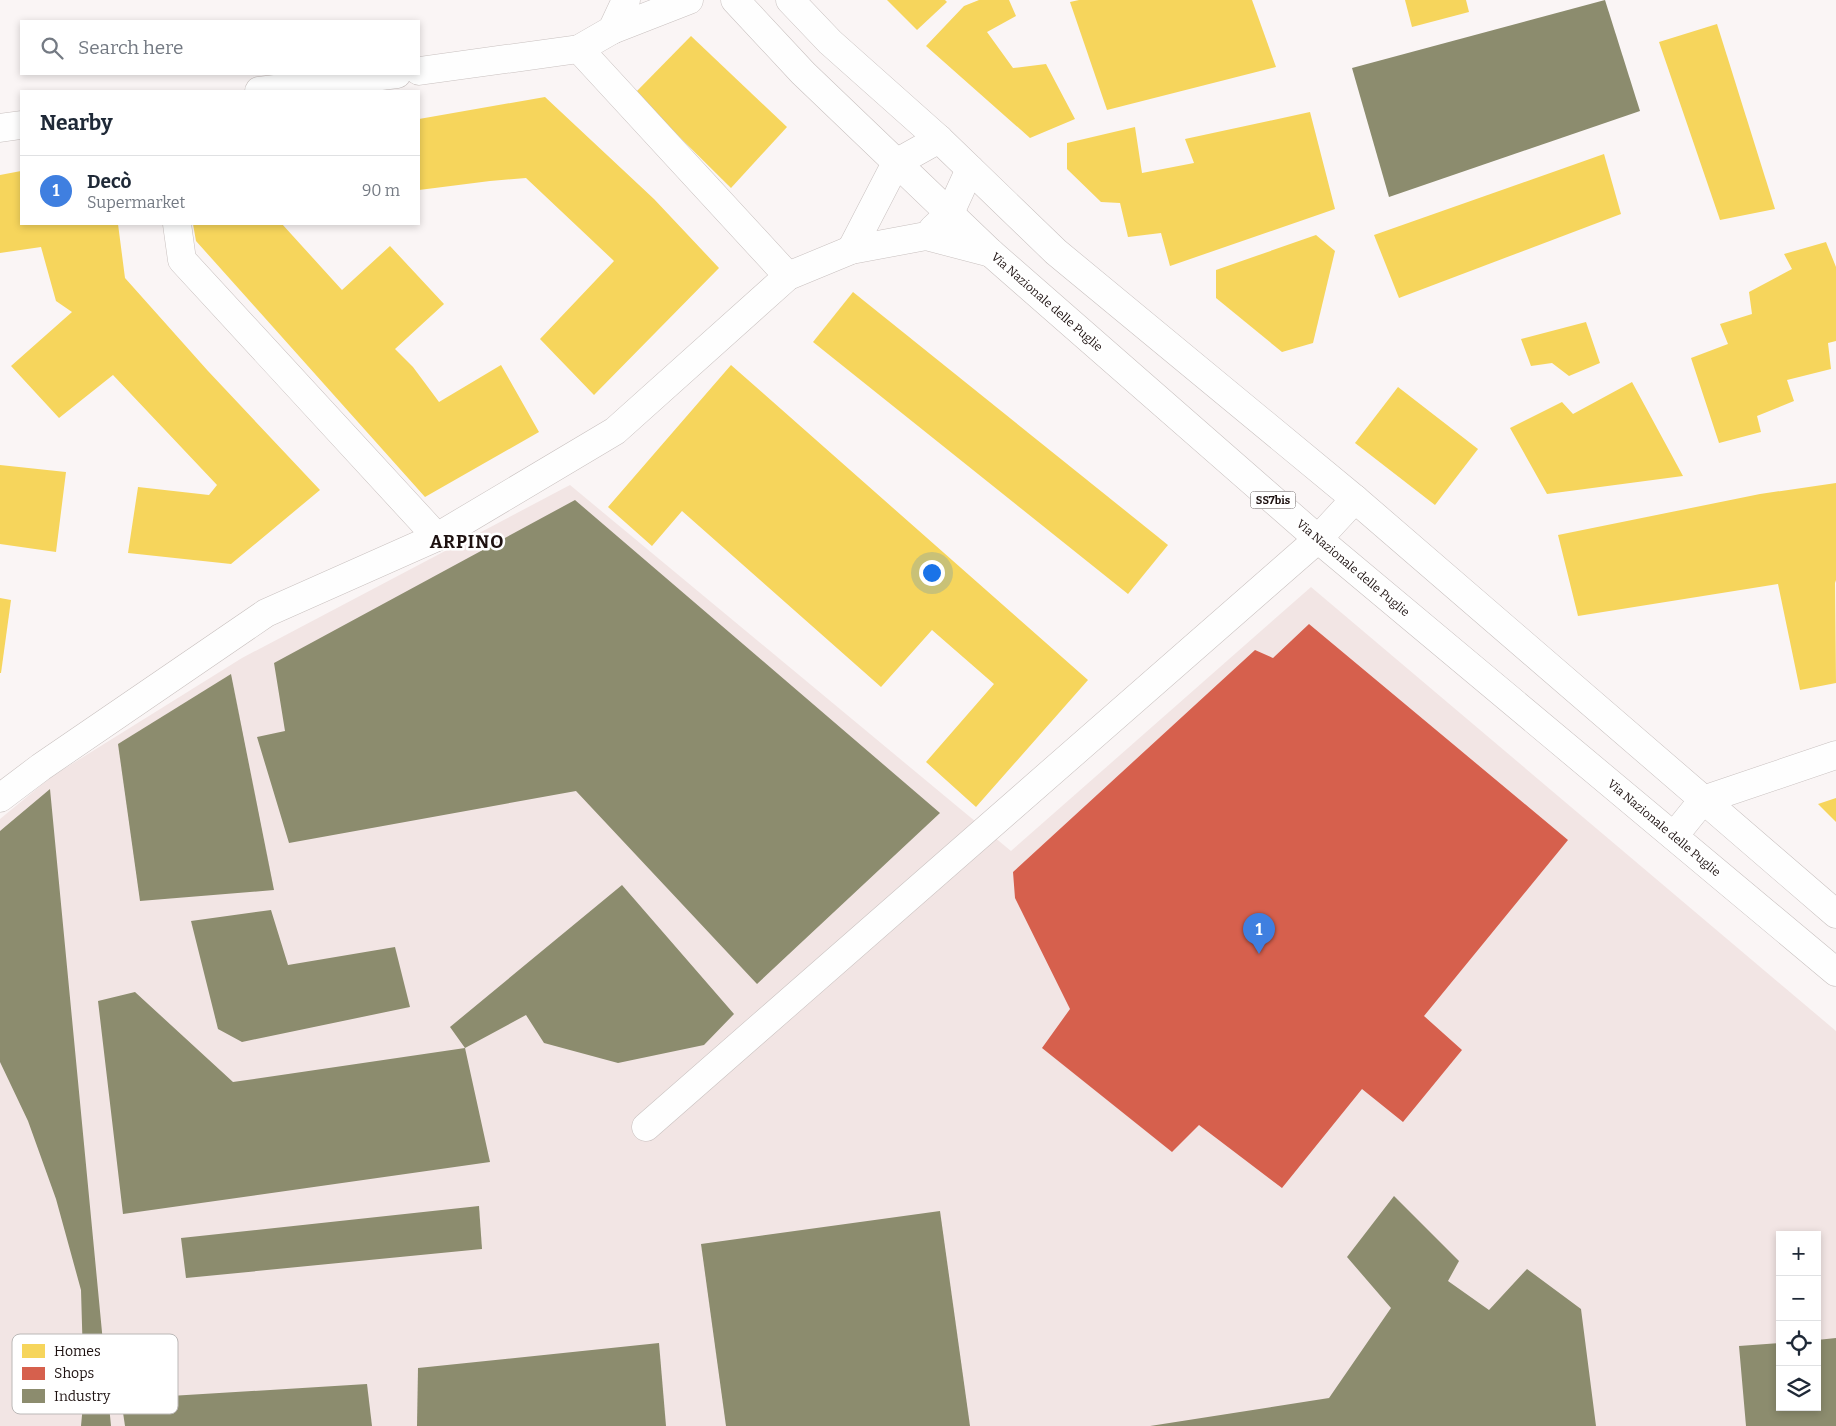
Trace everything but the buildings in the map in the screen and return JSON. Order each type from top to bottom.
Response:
[{"type":"street","points":[[612,30],[626,0]]},
{"type":"street","points":[[420,71],[579,49],[612,30],[688,0]]},
{"type":"street","name":"Via Nazionale delle Puglie","points":[[735,0],[803,73],[991,253],[1318,540],[1836,972]]},
{"type":"street","points":[[790,0],[830,42],[939,140],[1056,252],[1354,499],[1836,914]]},
{"type":"street","points":[[579,49],[788,276]]},
{"type":"street","points":[[267,90],[389,75]]},
{"type":"street","points":[[0,128],[20,125]]},
{"type":"street","points":[[851,250],[896,163],[939,140]]},
{"type":"street","points":[[926,236],[950,213],[970,169]]},
{"type":"street","points":[[177,225],[182,260],[437,537]]},
{"type":"street","points":[[0,798],[49,762],[266,613],[437,537],[615,431],[788,276],[851,250],[926,236],[991,253]]},
{"type":"street","points":[[646,1127],[1318,540],[1354,499]]},
{"type":"street","points":[[1674,836],[1703,800],[1836,755]]},
{"type":"shaded area","points":[[570,485],[1011,851],[1311,587],[1836,1031],[1836,1426],[0,1426],[0,819],[51,777],[242,658]]},
{"type":"place","name":"Decò","points":[[1259,954]]},
{"type":"district","name":"ARPINO","points":[[467,542]]}]
